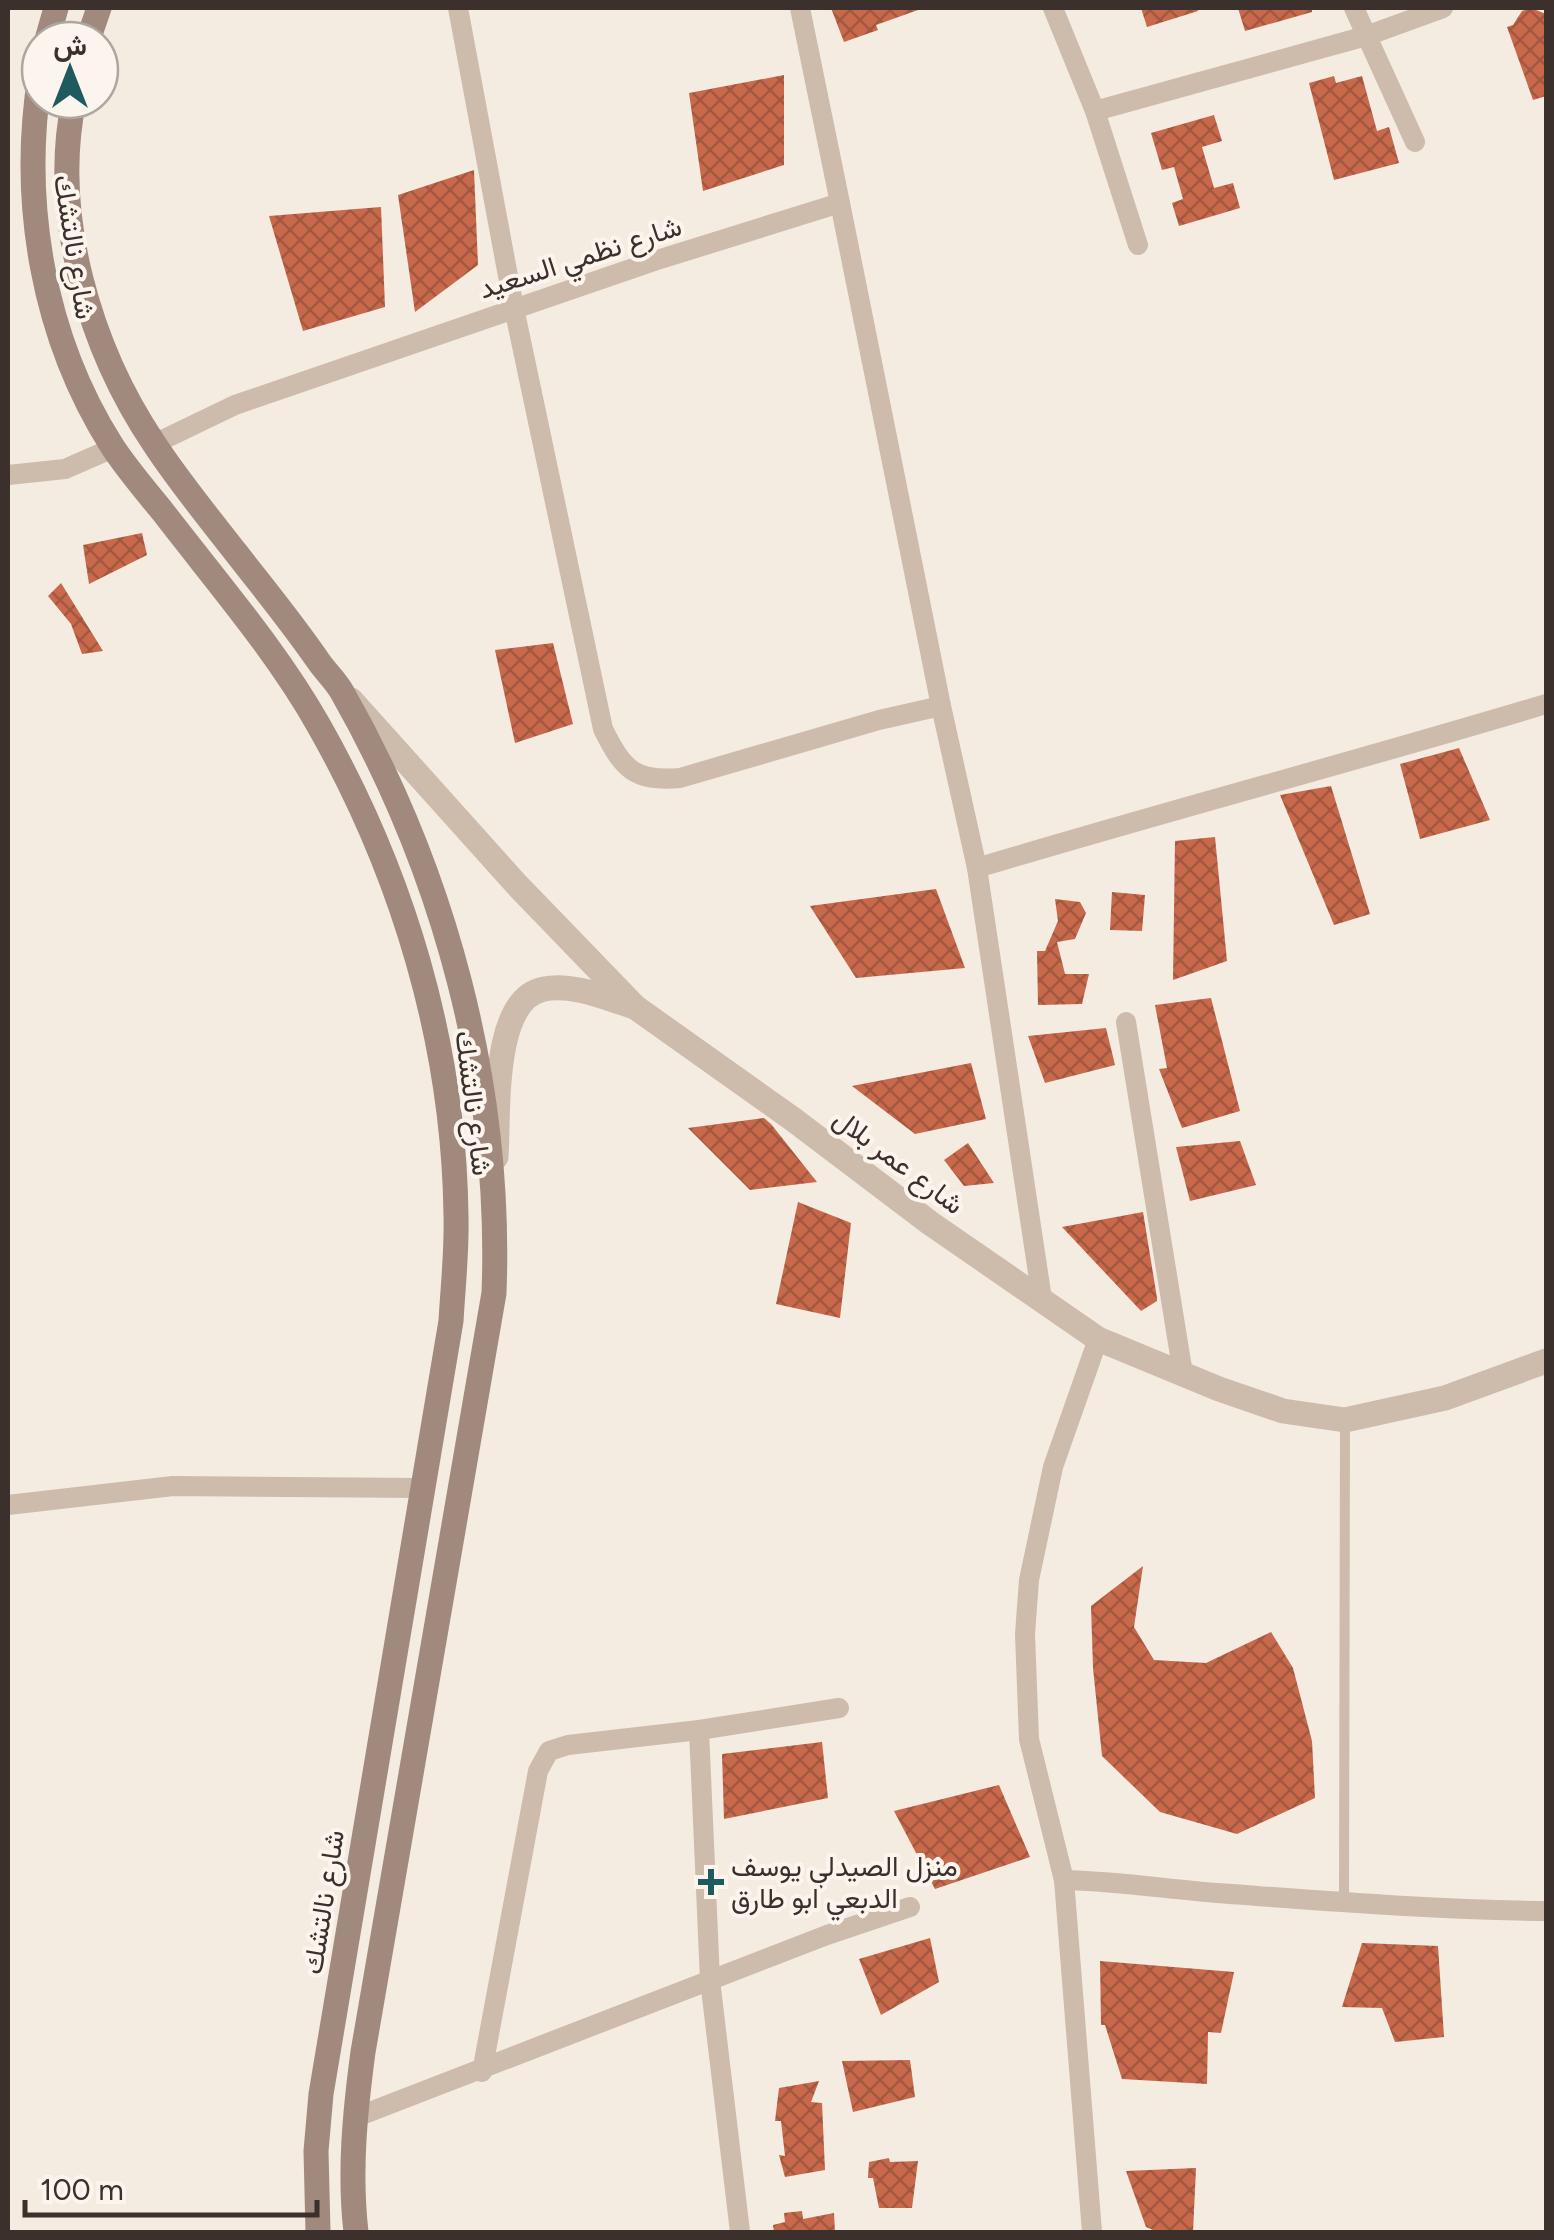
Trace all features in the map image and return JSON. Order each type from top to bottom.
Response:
[{"type":"main road","name":"شارع نالتشك","points":[[33,120],[32,180],[47,293],[80,391],[113,448],[244,617],[316,721],[382,853],[420,963],[448,1104],[456,1215],[451,1321],[320,2094],[316,2151],[318,2232]]},
{"type":"main road","name":"شارع نالتشك","points":[[73,120],[68,184],[77,252],[94,318],[112,366],[154,444],[294,622],[340,689],[416,845],[438,908],[478,1066],[494,1188],[494,1293],[354,2118],[356,2232]]},
{"type":"street","points":[[458,8],[514,308],[604,729],[626,768],[640,777],[680,778],[941,706]]},
{"type":"street","points":[[800,8],[977,868],[1042,1299]]},
{"type":"street","points":[[1053,8],[1095,111],[1138,246]]},
{"type":"street","points":[[1354,8],[1414,142]]},
{"type":"street","points":[[1095,111],[1366,36],[1443,8]]},
{"type":"street","name":"شارع نظمي السعيد","points":[[154,444],[235,405],[514,308],[840,203]]},
{"type":"street","points":[[8,475],[65,469],[113,448]]},
{"type":"street","name":"شارع عمر بلال","points":[[340,689],[518,886],[635,1007],[930,1223],[1098,1339],[1283,1412],[1345,1420],[1445,1398],[1546,1361]]},
{"type":"street","points":[[977,868],[1546,704]]},
{"type":"street","points":[[494,1188],[503,1050],[512,1014],[524,997],[546,988],[578,991],[635,1007]]},
{"type":"street","points":[[1126,1022],[1182,1374]]},
{"type":"street","points":[[1092,2232],[1064,1880],[1029,1738],[1025,1634],[1029,1580],[1052,1466],[1098,1339]]},
{"type":"street","points":[[8,1505],[172,1486],[421,1488]]},
{"type":"street","points":[[482,2072],[542,1758],[549,1751],[568,1745],[839,1708]]},
{"type":"street","points":[[700,1730],[710,1980],[740,2232]]},
{"type":"street","points":[[1064,1880],[1109,1880],[1446,1910],[1546,1911]]},
{"type":"street","points":[[354,2118],[910,1907]]},
{"type":"lane","points":[[1344,1900],[1345,1420]]},
{"type":"building","points":[[831,8],[917,8],[918,10],[844,42]]},
{"type":"building","points":[[1141,8],[1197,8],[1198,11],[1147,27]]},
{"type":"building","points":[[1238,8],[1312,8],[1312,12],[1245,31]]},
{"type":"building","points":[[1531,8],[1546,14],[1546,96],[1533,100],[1507,27],[1513,25],[1522,11]]},
{"type":"building","points":[[784,75],[784,165],[703,191],[689,93]]},
{"type":"building","points":[[1334,76],[1336,83],[1362,76],[1377,131],[1389,127],[1399,163],[1334,180],[1309,83]]},
{"type":"building","points":[[1214,115],[1222,141],[1202,147],[1214,188],[1233,183],[1240,208],[1179,226],[1172,203],[1183,199],[1174,167],[1162,170],[1151,133]]},
{"type":"building","points":[[474,170],[478,265],[415,312],[398,195]]},
{"type":"building","points":[[381,207],[385,307],[303,331],[269,216]]},
{"type":"building","points":[[142,533],[147,555],[89,584],[83,545]]},
{"type":"building","points":[[61,583],[103,651],[82,654],[71,624],[48,596]]},
{"type":"building","points":[[553,643],[573,724],[515,743],[495,650]]},
{"type":"building","points":[[1459,748],[1490,820],[1420,839],[1400,764]]},
{"type":"building","points":[[1331,786],[1370,914],[1334,925],[1280,795]]},
{"type":"building","points":[[1215,837],[1227,961],[1173,980],[1175,841]]},
{"type":"building","points":[[936,889],[965,968],[856,978],[810,906]]},
{"type":"building","points":[[1112,892],[1145,895],[1142,931],[1110,930]]},
{"type":"building","points":[[1055,899],[1080,902],[1086,913],[1075,939],[1057,942],[1065,974],[1089,974],[1082,1004],[1038,1005],[1037,951],[1045,951],[1058,921]]},
{"type":"building","points":[[1211,998],[1240,1111],[1182,1128],[1159,1069],[1167,1068],[1155,1005]]},
{"type":"building","points":[[1106,1028],[1115,1065],[1045,1083],[1028,1036]]},
{"type":"building","points":[[971,1063],[986,1119],[915,1134],[852,1086]]},
{"type":"building","points":[[764,1118],[817,1182],[750,1190],[688,1128]]},
{"type":"building","points":[[1240,1141],[1256,1185],[1190,1201],[1176,1147]]},
{"type":"building","points":[[968,1143],[994,1183],[964,1186],[944,1160]]},
{"type":"building","points":[[798,1202],[851,1223],[840,1318],[776,1304]]},
{"type":"building","points":[[1143,1212],[1157,1301],[1141,1311],[1062,1227]]},
{"type":"building","points":[[1143,1566],[1134,1627],[1154,1660],[1206,1663],[1271,1632],[1293,1668],[1312,1741],[1315,1798],[1237,1834],[1160,1812],[1102,1756],[1091,1606]]},
{"type":"building","points":[[822,1742],[828,1798],[724,1819],[722,1754]]},
{"type":"building","points":[[999,1785],[1030,1857],[935,1889],[894,1811]]},
{"type":"building","points":[[930,1938],[939,1982],[881,2015],[859,1959]]},
{"type":"building","points":[[1362,1943],[1438,1946],[1444,2037],[1395,2042],[1382,2008],[1342,2007]]},
{"type":"building","points":[[1100,1961],[1234,1972],[1221,2033],[1208,2032],[1207,2084],[1122,2079],[1105,2025],[1101,2025]]},
{"type":"building","points":[[910,2060],[915,2097],[853,2112],[842,2061]]},
{"type":"building","points":[[819,2081],[811,2102],[822,2103],[825,2170],[785,2177],[779,2155],[785,2156],[781,2121],[775,2121],[779,2088]]},
{"type":"building","points":[[889,2158],[890,2162],[918,2161],[912,2208],[879,2208],[873,2178],[868,2178],[869,2162]]},
{"type":"building","points":[[1196,2168],[1193,2232],[1158,2232],[1146,2227],[1126,2171]]},
{"type":"building","points":[[802,2211],[803,2219],[834,2213],[835,2232],[774,2232],[773,2225],[785,2222],[784,2213]]},
{"type":"place","name":"منزل الصيدلي يوسف الدبعي ابو طارق","points":[[711,1882]]}]
